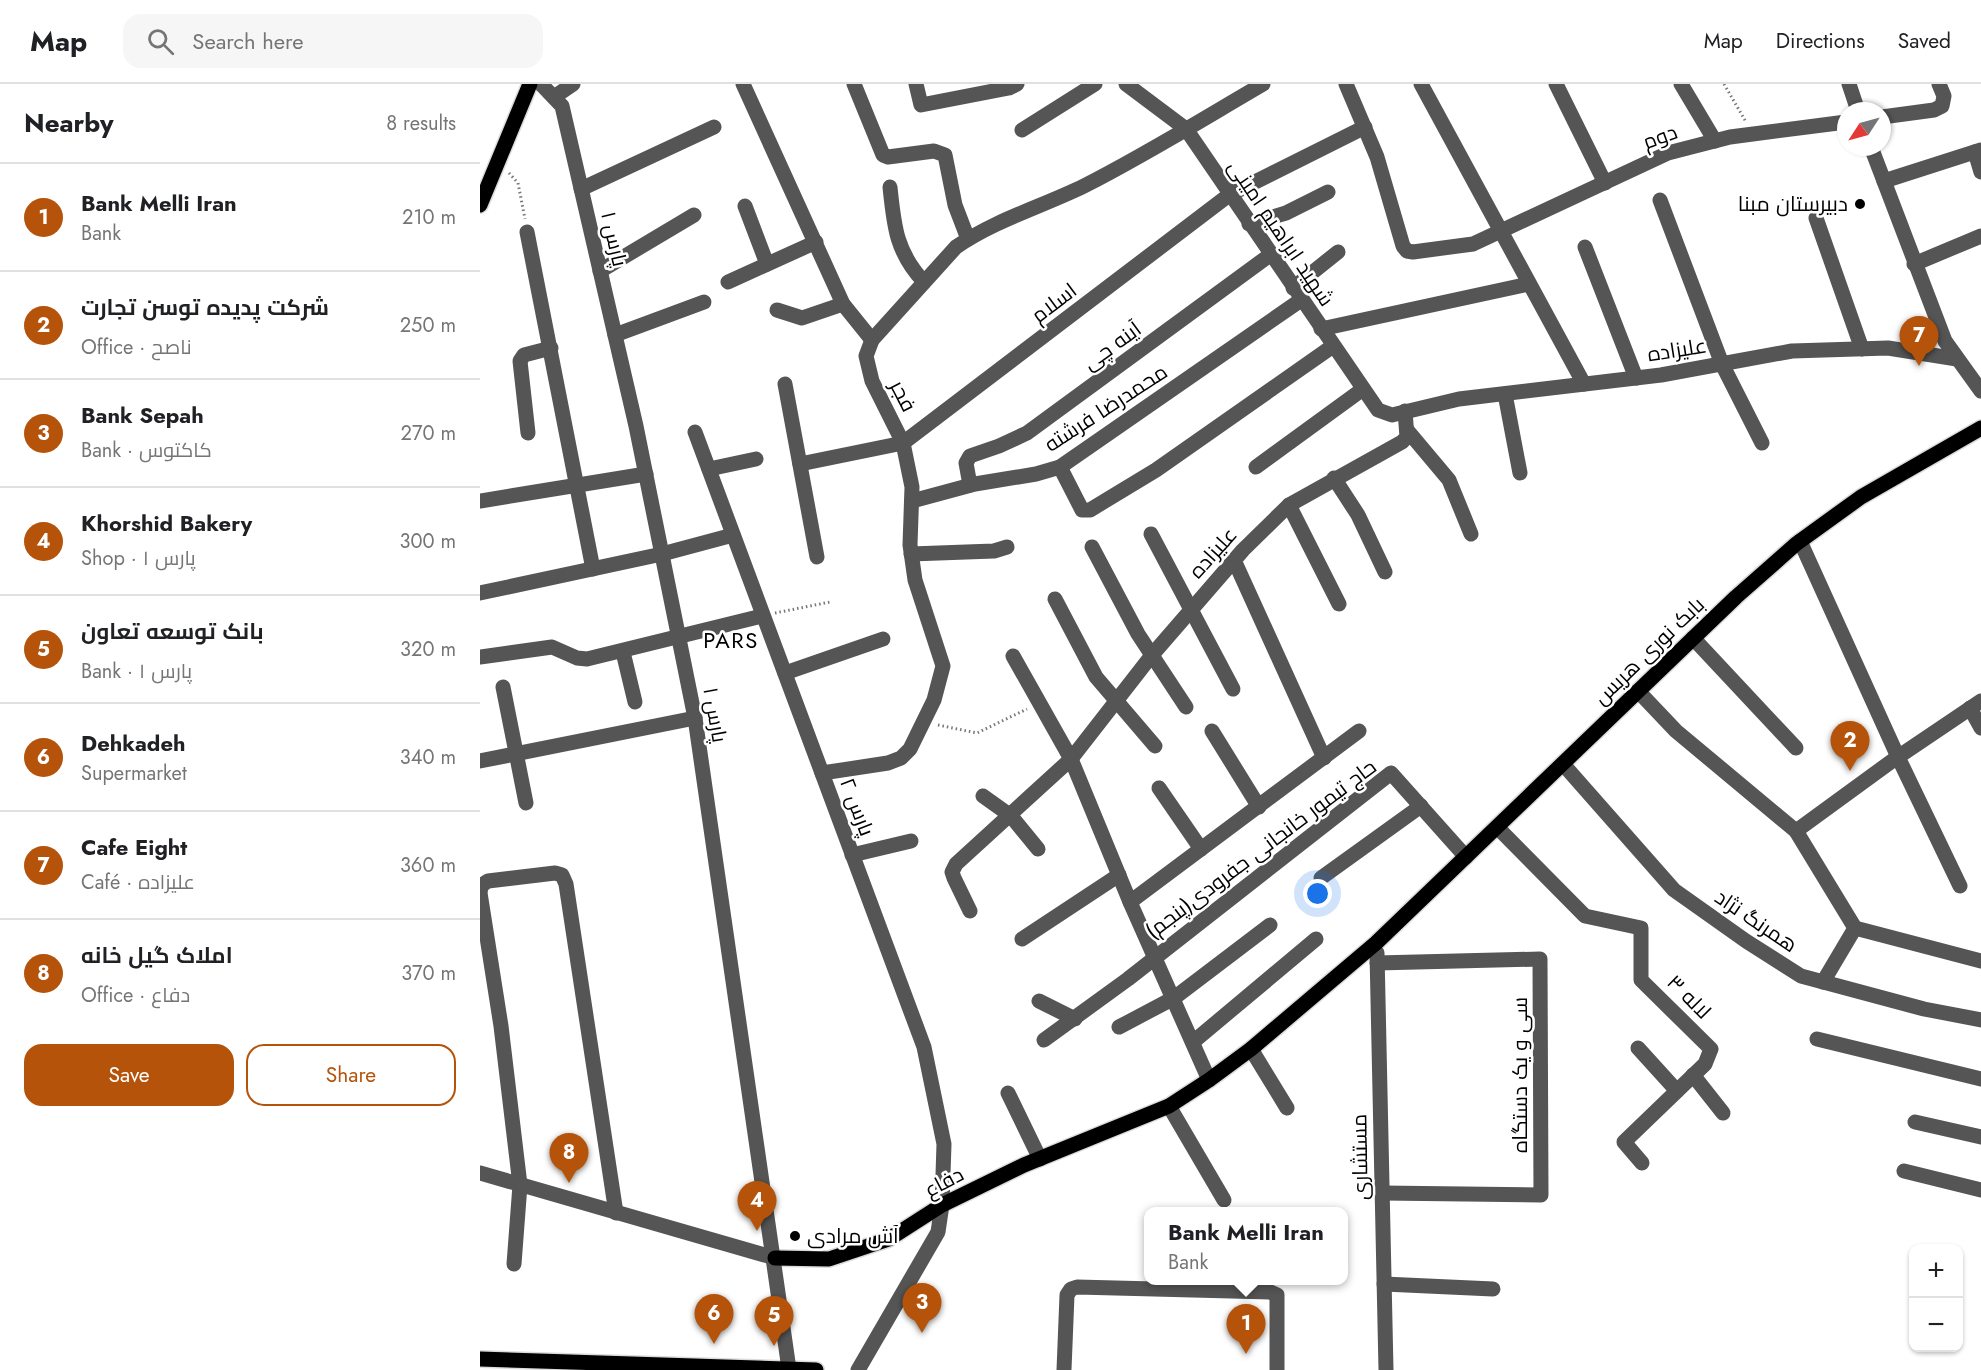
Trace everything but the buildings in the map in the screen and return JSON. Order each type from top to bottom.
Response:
[{"type":"main road","points":[[481,197],[530,84]]},
{"type":"main road","name":"بابک نوری هریس","points":[[1376,943],[1693,638],[1800,541],[1861,497],[1981,428]]},
{"type":"main road","name":"دفاع","points":[[775,1258],[829,1259],[889,1239],[942,1205],[1040,1159],[1169,1106],[1251,1050],[1376,943]]},
{"type":"main road","points":[[480,1359],[566,1366],[816,1370]]},
{"type":"street","name":"پارس ۱","points":[[541,84],[562,106],[646,474],[695,718],[775,1258],[789,1369]]},
{"type":"street","points":[[554,97],[573,84]]},
{"type":"street","points":[[743,84],[843,304],[872,340],[956,247],[968,239],[994,224],[1067,194],[1145,155],[1263,84]]},
{"type":"street","points":[[854,84],[883,155],[888,157],[934,152],[945,155],[955,205],[968,239]]},
{"type":"street","points":[[916,84],[921,105],[1017,84]]},
{"type":"street","points":[[1022,130],[1095,84]]},
{"type":"street","name":"شهید ابراهیم امینی","points":[[1126,84],[1186,129],[1378,410],[1398,413]]},
{"type":"street","points":[[1346,84],[1365,127]]},
{"type":"street","points":[[1421,84],[1584,384]]},
{"type":"street","points":[[1556,84],[1605,183]]},
{"type":"street","points":[[1681,84],[1715,141]]},
{"type":"street","points":[[1849,84],[1855,102]]},
{"type":"street","points":[[1891,116],[1934,110],[1942,106],[1944,96],[1939,84]]},
{"type":"street","name":"دوم","points":[[1365,127],[1380,166],[1403,246],[1407,251],[1473,244],[1668,153],[1715,141],[1837,123]]},
{"type":"street","points":[[581,189],[714,126]]},
{"type":"street","name":"اسلام","points":[[903,443],[1229,195],[1365,127]]},
{"type":"street","points":[[1884,181],[1978,151],[1981,172]]},
{"type":"street","points":[[1874,156],[1945,341],[1978,383]]},
{"type":"street","points":[[890,187],[894,230],[909,265],[924,282]]},
{"type":"street","points":[[1249,224],[1286,213],[1328,192]]},
{"type":"street","points":[[1660,200],[1722,364],[1762,443]]},
{"type":"street","points":[[745,206],[767,264]]},
{"type":"street","points":[[600,271],[694,215]]},
{"type":"street","points":[[1816,218],[1862,349]]},
{"type":"street","points":[[528,232],[593,569]]},
{"type":"street","points":[[1914,264],[1981,236]]},
{"type":"street","points":[[728,282],[816,242]]},
{"type":"street","points":[[1585,247],[1636,378]]},
{"type":"street","name":"محمدرضا فرشته","points":[[912,501],[970,485],[1036,474],[1060,467],[1297,294],[1338,252]]},
{"type":"street","name":"آینه چی","points":[[970,485],[966,463],[970,456],[1027,433],[1270,255]]},
{"type":"street","points":[[1321,329],[1529,284]]},
{"type":"street","points":[[615,335],[704,302]]},
{"type":"street","points":[[777,310],[795,318],[802,318],[843,304]]},
{"type":"street","name":"فجر","points":[[822,773],[888,763],[901,758],[910,749],[934,700],[943,666],[915,580],[911,554],[912,487],[903,443],[872,381],[866,356],[872,340]]},
{"type":"street","points":[[1060,467],[1082,510],[1090,510],[1156,470],[1333,346]]},
{"type":"street","points":[[528,433],[520,361],[524,356],[551,348]]},
{"type":"street","name":"علیزاده","points":[[1398,413],[1458,399],[1636,378],[1791,351],[1888,348],[1957,359]]},
{"type":"street","points":[[785,384],[817,557]]},
{"type":"street","points":[[1256,467],[1363,389]]},
{"type":"street","points":[[1505,394],[1520,473]]},
{"type":"street","points":[[1398,413],[1407,430],[1449,480],[1471,534]]},
{"type":"street","name":"علیزاده","points":[[1041,788],[1071,759],[1152,655],[1234,560],[1288,505],[1402,442],[1407,437],[1407,430]]},
{"type":"street","name":"پارس ۲","points":[[695,432],[924,1047],[944,1144],[942,1205],[938,1232],[858,1370]]},
{"type":"street","points":[[800,464],[903,443]]},
{"type":"street","points":[[709,470],[756,459]]},
{"type":"street","points":[[480,501],[646,474]]},
{"type":"street","points":[[1334,478],[1358,515],[1385,572]]},
{"type":"street","points":[[1288,505],[1339,604]]},
{"type":"street","points":[[1151,534],[1233,689]]},
{"type":"street","points":[[480,593],[662,554],[732,535]]},
{"type":"street","points":[[1800,541],[1898,757],[1960,886]]},
{"type":"street","points":[[911,554],[994,551],[1007,546]]},
{"type":"street","points":[[1092,547],[1152,655],[1186,707]]},
{"type":"street","points":[[1234,560],[1324,758]]},
{"type":"street","points":[[1055,599],[1096,677],[1115,702],[1155,746]]},
{"type":"street","points":[[480,657],[552,647],[581,659],[623,652],[762,616]]},
{"type":"street","points":[[1693,638],[1796,748]]},
{"type":"street","points":[[784,673],[884,639]]},
{"type":"street","points":[[623,652],[635,702]]},
{"type":"street","points":[[1013,656],[1071,759],[1130,902],[1209,1080]]},
{"type":"street","points":[[503,687],[526,803]]},
{"type":"street","points":[[1638,691],[1676,731],[1796,831],[1855,928],[1981,961]]},
{"type":"street","points":[[1796,831],[1975,705],[1981,728]]},
{"type":"street","points":[[480,761],[695,718]]},
{"type":"street","points":[[1212,731],[1258,807]]},
{"type":"street","points":[[1130,902],[1359,732]]},
{"type":"street","name":"علیزاده","points":[[970,911],[952,872],[956,864],[1071,759]]},
{"type":"street","name":"همرنگ نژاد","points":[[1563,764],[1674,890],[1746,941],[1801,976],[1924,1009],[1981,1020]]},
{"type":"street","name":"حاج تیمور خانجانی جفرودی(پنجم)","points":[[1154,957],[1391,773],[1466,857]]},
{"type":"street","points":[[1159,788],[1201,849]]},
{"type":"street","points":[[983,796],[1011,816],[1038,849]]},
{"type":"street","points":[[1321,878],[1421,807]]},
{"type":"street","name":"لاله ۳","points":[[1497,827],[1585,916],[1641,928],[1641,980],[1710,1049],[1705,1064],[1624,1142],[1642,1163]]},
{"type":"street","points":[[852,855],[911,841]]},
{"type":"street","points":[[513,1264],[520,1185],[501,1026],[481,890],[488,881],[555,873],[562,875],[566,884],[591,1036],[616,1214]]},
{"type":"street","points":[[1022,939],[1119,875]]},
{"type":"street","points":[[1119,1027],[1174,998],[1270,925]]},
{"type":"street","points":[[1823,982],[1855,928]]},
{"type":"street","points":[[1193,1042],[1316,939]]},
{"type":"street","name":"مستشاری","points":[[1376,943],[1386,1370]]},
{"type":"street","points":[[1044,1040],[1075,1019],[1154,957]]},
{"type":"street","name":"سی و یک دستگاه","points":[[1377,963],[1540,960],[1541,1195],[1382,1193]]},
{"type":"street","points":[[1039,1001],[1075,1019]]},
{"type":"street","points":[[1817,1039],[1981,1079]]},
{"type":"street","points":[[1638,1048],[1677,1091]]},
{"type":"street","points":[[1251,1050],[1287,1108]]},
{"type":"street","points":[[1693,1075],[1723,1113]]},
{"type":"street","points":[[1008,1093],[1040,1159]]},
{"type":"street","points":[[1169,1106],[1224,1200]]},
{"type":"street","points":[[1916,1122],[1981,1137]]},
{"type":"street","points":[[1904,1171],[1981,1190]]},
{"type":"street","name":"دفاع","points":[[480,1173],[775,1258]]},
{"type":"street","points":[[1384,1284],[1493,1289]]},
{"type":"street","points":[[1064,1370],[1067,1295],[1071,1289],[1270,1292],[1276,1295],[1277,1370]]},
{"type":"path","points":[[1724,84],[1753,135]]},
{"type":"path","points":[[497,161],[519,183],[528,232]]},
{"type":"path","points":[[762,616],[830,602]]},
{"type":"path","points":[[923,721],[977,734],[1039,703]]},
{"type":"place","name":"دبیرستان مبنا","points":[[1860,204]]},
{"type":"place","name":"Cafe Eight","points":[[1919,366]]},
{"type":"place","name":"شرکت پدیده توسن تجارت","points":[[1850,771]]},
{"type":"place","name":"املاک گیل خانه","points":[[569,1183]]},
{"type":"place","name":"Khorshid Bakery","points":[[757,1231]]},
{"type":"place","name":"آش مرادی","points":[[795,1236]]},
{"type":"place","name":"Bank Sepah","points":[[922,1333]]},
{"type":"place","name":"Dehkadeh","points":[[714,1344]]},
{"type":"place","name":"بانک توسعه تعاون","points":[[774,1346]]},
{"type":"place","name":"Bank Melli Iran","points":[[1246,1354]]},
{"type":"district","name":"PARS","points":[[731,640]]}]
